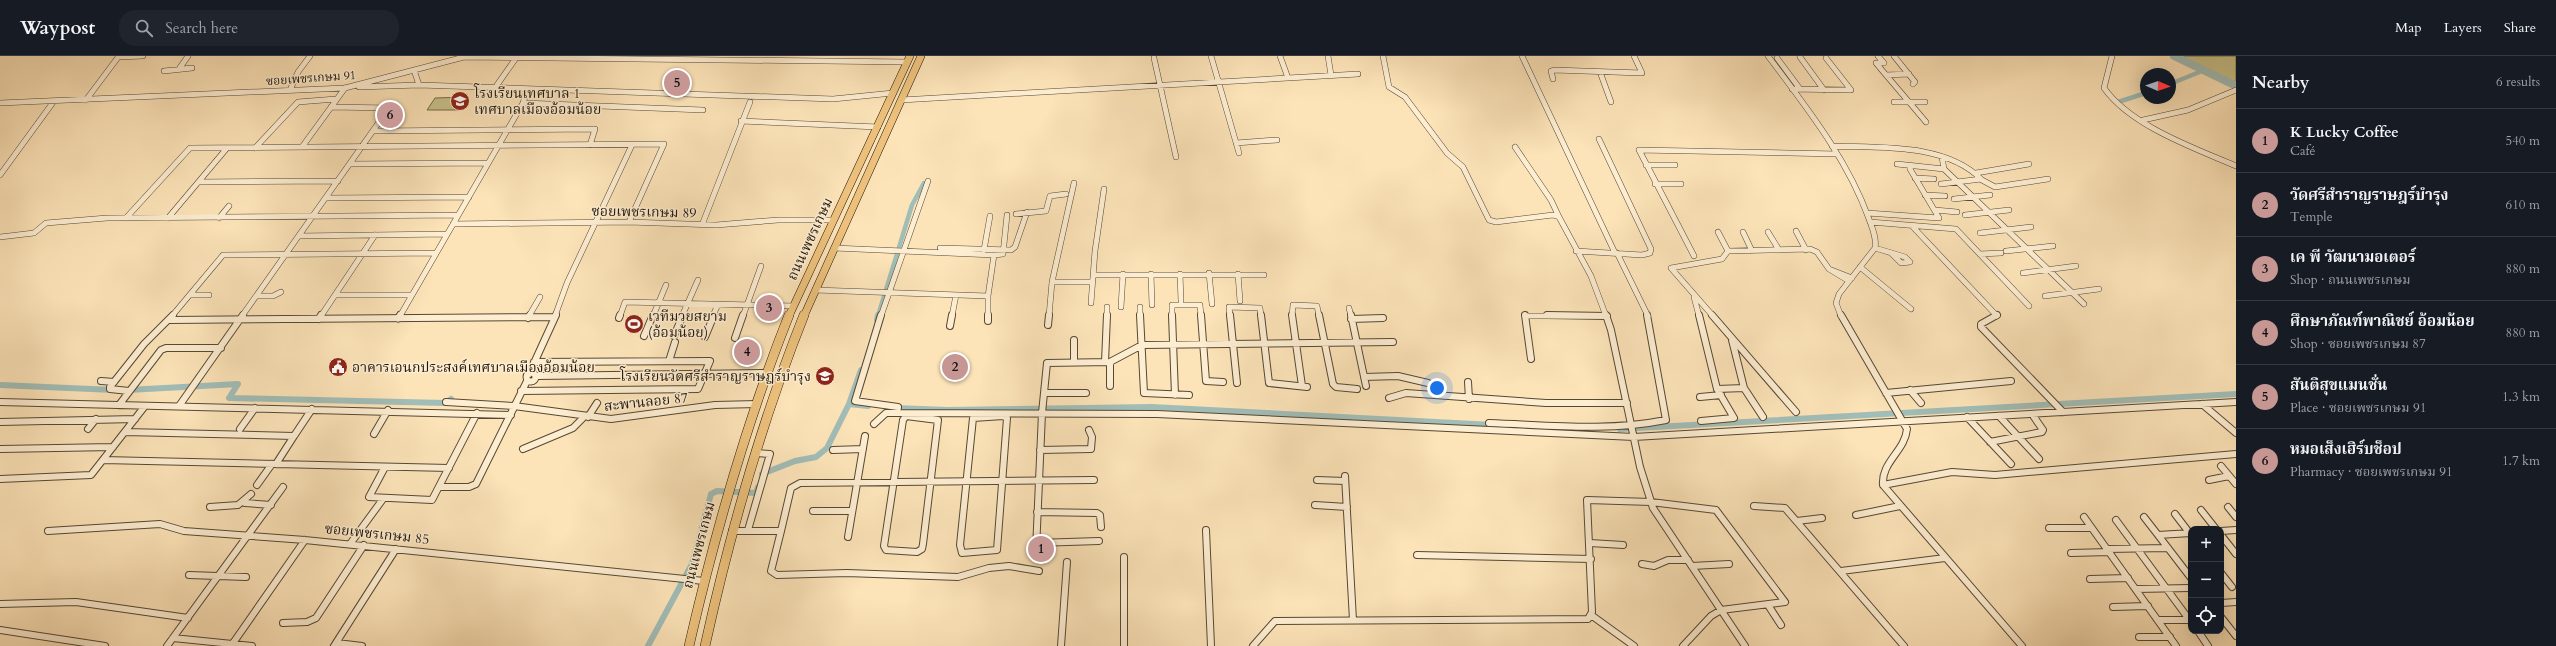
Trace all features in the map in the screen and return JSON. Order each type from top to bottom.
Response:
[{"type":"main road","name":"ถนนเพชรเกษม","points":[[705,646],[732,531],[775,391],[797,332],[815,290],[921,56]]},
{"type":"main road","name":"ถนนเพชรเกษม","points":[[689,646],[704,581],[728,493],[767,373],[794,306],[909,59]]},
{"type":"main road","points":[[783,332],[797,332]]},
{"type":"main road","points":[[767,373],[782,373]]},
{"type":"main road","points":[[761,391],[775,391]]},
{"type":"street","points":[[86,100],[118,57],[143,56]]},
{"type":"street","points":[[178,69],[188,56]]},
{"type":"street","points":[[290,90],[310,56]]},
{"type":"street","points":[[1211,56],[1239,153]]},
{"type":"street","points":[[1280,56],[1288,78]]},
{"type":"street","points":[[1328,56],[1331,75]]},
{"type":"street","points":[[1383,56],[1389,87],[1405,97],[1439,142],[1463,167],[1489,220],[1496,222],[1553,215],[1559,217]]},
{"type":"street","points":[[1489,423],[1633,432],[1663,422],[1666,414],[1649,320],[1522,56]]},
{"type":"street","points":[[1553,79],[1551,71],[1554,70],[1642,73],[1634,56]]},
{"type":"street","points":[[1768,56],[1832,146],[1834,154],[1867,213],[1876,242],[1875,248],[1839,294],[1836,303],[1837,309],[1902,418],[1907,437],[1884,469],[1882,478],[1883,485],[2022,646]]},
{"type":"street","points":[[1878,56],[1884,63],[1876,63],[1911,102],[1926,122]]},
{"type":"street","points":[[1894,56],[1909,74],[1915,83],[1913,84]]},
{"type":"street","points":[[2112,56],[2105,90],[2117,104],[2178,142],[2236,166]]},
{"type":"street","name":"ซอยเพชรเกษม 91","points":[[0,104],[52,103],[86,100],[345,88],[358,86],[464,57],[909,59]]},
{"type":"street","points":[[1800,57],[1824,90]]},
{"type":"street","points":[[498,85],[516,58]]},
{"type":"street","points":[[1154,58],[1176,157]]},
{"type":"street","points":[[1777,58],[1800,89]]},
{"type":"street","points":[[1792,89],[1851,90],[1826,58]]},
{"type":"street","points":[[164,71],[192,68]]},
{"type":"street","points":[[414,70],[419,85]]},
{"type":"street","points":[[1600,72],[1611,102]]},
{"type":"street","points":[[901,100],[1358,74]]},
{"type":"street","points":[[1886,75],[1909,74]]},
{"type":"street","points":[[358,86],[364,88],[419,85],[527,90],[833,99],[893,93]]},
{"type":"street","points":[[302,147],[345,88]]},
{"type":"street","points":[[398,319],[446,234],[469,197],[505,130],[523,103],[527,90]]},
{"type":"street","points":[[2142,120],[2188,110],[2236,90]]},
{"type":"street","points":[[256,148],[298,102],[336,99]]},
{"type":"street","points":[[702,225],[741,121],[750,102]]},
{"type":"street","points":[[1894,102],[1925,102]]},
{"type":"street","points":[[0,175],[52,103]]},
{"type":"street","points":[[523,103],[703,110]]},
{"type":"street","points":[[179,406],[351,164],[374,131],[388,107],[331,107]]},
{"type":"street","points":[[741,121],[878,127]]},
{"type":"street","points":[[374,131],[595,129],[590,146]]},
{"type":"street","points":[[1576,251],[1647,254],[1652,249],[1599,139]]},
{"type":"street","points":[[1236,144],[1277,140]]},
{"type":"street","points":[[528,381],[525,378],[529,374],[555,317],[567,283],[632,145]]},
{"type":"street","points":[[126,218],[187,149],[664,145],[629,222]]},
{"type":"street","points":[[1832,146],[1922,152],[1942,157],[1968,165],[1980,179],[1995,187],[2048,179]]},
{"type":"street","points":[[1515,147],[1551,200],[1576,251],[1591,276],[1607,316],[1617,350],[1633,432],[1651,502],[1745,646]]},
{"type":"street","points":[[168,218],[227,148]]},
{"type":"street","points":[[1694,256],[1639,152],[1641,149],[1834,154]]},
{"type":"street","points":[[1942,157],[1944,169],[2084,304]]},
{"type":"street","points":[[351,164],[488,163]]},
{"type":"street","points":[[1897,164],[1944,169]]},
{"type":"street","points":[[1976,173],[2029,164]]},
{"type":"street","points":[[1646,165],[1675,165]]},
{"type":"street","points":[[1867,213],[1939,218],[1910,169]]},
{"type":"street","points":[[1915,178],[1934,179]]},
{"type":"street","points":[[1941,184],[1980,179]]},
{"type":"street","points":[[199,182],[338,181]]},
{"type":"street","points":[[928,181],[900,251],[886,292],[868,364],[855,401],[898,410],[1042,410],[1633,432],[1902,418],[1967,418],[1999,416],[2060,408],[2236,402]]},
{"type":"street","points":[[1048,325],[1052,282],[1074,183]]},
{"type":"street","points":[[1655,184],[1681,184]]},
{"type":"street","points":[[1091,303],[1092,282],[1104,189]]},
{"type":"street","points":[[1016,214],[1046,211],[1050,196],[1066,194]]},
{"type":"street","points":[[1926,195],[1945,196]]},
{"type":"street","points":[[1954,199],[1990,195]]},
{"type":"street","points":[[326,198],[469,197]]},
{"type":"street","points":[[219,218],[229,206]]},
{"type":"street","points":[[1935,210],[1957,212]]},
{"type":"street","points":[[1965,215],[2009,210]]},
{"type":"street","points":[[940,248],[1004,251],[1014,248],[1027,212]]},
{"type":"street","points":[[0,237],[34,232],[46,223],[126,218],[458,215]]},
{"type":"street","points":[[834,248],[1002,255],[1004,251],[1007,215]]},
{"type":"street","points":[[984,250],[990,216]]},
{"type":"street","name":"ซอยเพชรเกษม 89","points":[[453,224],[629,222],[702,225],[778,220],[834,220]]},
{"type":"street","points":[[1870,222],[1913,227],[1956,228],[2028,306]]},
{"type":"street","points":[[1913,227],[1997,314],[1997,317],[1983,322],[1982,327],[2060,408]]},
{"type":"street","points":[[1980,233],[2031,227]]},
{"type":"street","points":[[1796,231],[1806,250]]},
{"type":"street","points":[[1718,232],[1728,251]]},
{"type":"street","points":[[1743,232],[1752,251]]},
{"type":"street","points":[[1768,232],[1779,250]]},
{"type":"street","points":[[299,236],[446,234]]},
{"type":"street","points":[[319,319],[375,235]]},
{"type":"street","points":[[1980,254],[2053,246]]},
{"type":"street","points":[[1875,248],[1892,254]]},
{"type":"street","points":[[1728,251],[1806,250],[1816,252],[1829,268],[1850,280]]},
{"type":"street","points":[[1728,251],[1722,259],[1671,268],[1796,412]]},
{"type":"street","points":[[129,391],[110,389],[144,344],[169,320],[223,255],[435,253]]},
{"type":"street","points":[[988,321],[988,296],[994,255]]},
{"type":"street","points":[[735,338],[761,266]]},
{"type":"street","points":[[2023,273],[2076,266]]},
{"type":"street","points":[[1860,267],[1911,309]]},
{"type":"street","points":[[1093,275],[1209,273],[1264,275]]},
{"type":"street","points":[[1209,273],[1212,304]]},
{"type":"street","points":[[1121,307],[1122,274]]},
{"type":"street","points":[[1151,274],[1152,305]]},
{"type":"street","points":[[1180,274],[1181,301]]},
{"type":"street","points":[[1238,274],[1240,301]]},
{"type":"street","points":[[669,361],[674,339],[687,303],[698,280]]},
{"type":"street","points":[[1052,282],[1092,282]]},
{"type":"street","points":[[644,336],[666,285]]},
{"type":"street","points":[[2045,296],[2100,289]]},
{"type":"street","points":[[815,290],[988,296]]},
{"type":"street","points":[[258,296],[273,296],[281,292]]},
{"type":"street","points":[[190,295],[209,295]]},
{"type":"street","points":[[335,295],[412,295]]},
{"type":"street","points":[[950,326],[956,295]]},
{"type":"street","points":[[1694,295],[1719,392],[1734,418],[1701,421]]},
{"type":"street","points":[[528,318],[540,298]]},
{"type":"street","points":[[619,318],[625,302],[794,306]]},
{"type":"street","points":[[705,337],[718,304]]},
{"type":"street","points":[[1237,383],[1230,306],[1260,308],[1269,383],[1304,386],[1295,344],[1291,309],[1293,305],[1298,304],[1314,305],[1318,308],[1333,384],[1336,387],[1357,389]]},
{"type":"street","points":[[1175,395],[1170,306],[1200,305],[1206,381],[1223,382]]},
{"type":"street","points":[[1107,307],[1110,386]]},
{"type":"street","points":[[1140,307],[1144,393],[1189,395]]},
{"type":"street","points":[[1349,308],[1366,386]]},
{"type":"street","points":[[1532,359],[1525,315],[1607,316]]},
{"type":"street","points":[[169,320],[555,317]]},
{"type":"street","points":[[1351,319],[1383,318]]},
{"type":"street","points":[[1732,339],[1744,388],[1763,417]]},
{"type":"street","points":[[1074,340],[1074,362]]},
{"type":"street","points":[[1100,542],[1036,546],[1038,480],[1046,363],[1108,362],[1142,345],[1393,342]]},
{"type":"street","points":[[119,405],[161,350],[221,348]]},
{"type":"street","points":[[521,391],[698,389],[710,362],[708,360],[534,362]]},
{"type":"street","points":[[529,374],[534,373],[537,376]]},
{"type":"street","points":[[440,487],[469,487],[476,484],[521,391],[528,381],[537,376],[767,373]]},
{"type":"street","points":[[1364,377],[1398,376],[1428,383]]},
{"type":"street","points":[[101,381],[114,382]]},
{"type":"street","points":[[1886,393],[2011,381]]},
{"type":"street","points":[[1468,382],[1470,399]]},
{"type":"street","points":[[1700,397],[1744,388]]},
{"type":"street","points":[[1910,390],[1921,403]]},
{"type":"street","points":[[1044,393],[1086,393]]},
{"type":"street","points":[[1389,398],[1406,393],[1470,399],[1546,403],[1627,403]]},
{"type":"street","points":[[0,402],[511,414]]},
{"type":"street","name":"สะพานลอย 87","points":[[446,402],[514,406],[612,420],[715,405],[756,404]]},
{"type":"street","points":[[523,450],[573,428],[586,417],[597,403]]},
{"type":"street","points":[[2202,404],[2236,433]]},
{"type":"street","points":[[0,479],[87,477],[94,474],[145,406]]},
{"type":"street","points":[[240,429],[255,408]]},
{"type":"street","points":[[257,485],[274,464],[312,409]]},
{"type":"street","points":[[374,434],[388,410]]},
{"type":"street","points":[[874,424],[886,413],[898,410]]},
{"type":"street","points":[[385,467],[369,495],[383,499],[432,500],[477,413]]},
{"type":"street","points":[[910,416],[936,418],[938,420],[929,481],[923,544],[922,549],[917,552],[894,551],[884,548],[893,481],[903,420],[910,416]]},
{"type":"street","points":[[1004,416],[1007,418],[1001,481],[997,550],[992,552],[966,553],[960,551],[966,481],[973,418],[1004,416]]},
{"type":"street","points":[[1999,416],[2039,459]]},
{"type":"street","points":[[1967,418],[2011,464]]},
{"type":"street","points":[[1990,442],[2042,432],[2043,430],[2034,418]]},
{"type":"street","points":[[0,422],[135,419]]},
{"type":"street","points":[[88,429],[96,420]]},
{"type":"street","points":[[1040,450],[1091,449],[1092,437],[1089,430]]},
{"type":"street","points":[[125,432],[294,436]]},
{"type":"street","points":[[848,537],[865,436]]},
{"type":"street","points":[[0,449],[113,447]]},
{"type":"street","points":[[833,450],[863,450]]},
{"type":"street","points":[[748,530],[770,454],[755,453]]},
{"type":"street","points":[[1883,485],[1952,472],[1995,474],[2236,454]]},
{"type":"street","points":[[103,460],[449,468]]},
{"type":"street","points":[[2221,466],[2236,484]]},
{"type":"street","points":[[2209,480],[2229,476]]},
{"type":"street","points":[[1317,480],[1345,479],[1353,620]]},
{"type":"street","points":[[1039,571],[1009,566],[989,568],[958,577],[847,574],[777,575],[771,571],[793,485],[857,481],[1094,480]]},
{"type":"street","points":[[167,646],[283,487]]},
{"type":"street","points":[[245,503],[251,494]]},
{"type":"street","points":[[350,544],[383,499]]},
{"type":"street","points":[[1591,615],[1591,559],[1587,500],[1651,502],[1716,510],[1785,602],[1721,610],[1711,616],[1684,646]]},
{"type":"street","points":[[210,507],[234,508],[245,503],[271,505]]},
{"type":"street","points":[[1315,505],[1347,507]]},
{"type":"street","points":[[1754,506],[1783,506],[1841,571],[1904,646]]},
{"type":"street","points":[[1856,515],[1900,506]]},
{"type":"street","points":[[2228,507],[2236,517]]},
{"type":"street","points":[[2201,510],[2214,526]]},
{"type":"street","points":[[812,512],[852,511]]},
{"type":"street","points":[[1037,512],[1096,513],[1100,515],[1101,526]]},
{"type":"street","points":[[2175,514],[2188,530]]},
{"type":"street","points":[[2084,517],[2176,646]]},
{"type":"street","points":[[2144,517],[2188,574]]},
{"type":"street","points":[[1797,521],[1822,518]]},
{"type":"street","points":[[2116,520],[2188,617]]},
{"type":"street","name":"ซอยเพชรเกษม 85","points":[[48,531],[160,524],[184,531],[250,534],[704,581]]},
{"type":"street","points":[[2049,528],[2091,528]]},
{"type":"street","points":[[1206,530],[1211,646]]},
{"type":"street","points":[[2224,532],[2236,530]]},
{"type":"street","points":[[732,531],[781,531]]},
{"type":"street","points":[[2158,535],[2188,534]]},
{"type":"street","points":[[232,645],[305,540]]},
{"type":"street","points":[[2224,540],[2236,554]]},
{"type":"street","points":[[1590,543],[1623,545]]},
{"type":"street","points":[[283,623],[307,622],[316,618],[364,546]]},
{"type":"street","points":[[2071,553],[2168,548]]},
{"type":"street","points":[[362,646],[336,644],[396,549]]},
{"type":"street","points":[[1417,555],[1591,559]]},
{"type":"street","points":[[1124,557],[1124,646]]},
{"type":"street","points":[[1841,571],[1945,558]]},
{"type":"street","points":[[1642,564],[1654,566],[1668,560],[1690,563],[1730,564]]},
{"type":"street","points":[[1061,646],[1067,562]]},
{"type":"street","points":[[189,575],[246,577]]},
{"type":"street","points":[[2224,577],[2232,587]]},
{"type":"street","points":[[2090,579],[2128,578]]},
{"type":"street","points":[[2136,589],[2188,588]]},
{"type":"street","points":[[0,604],[76,602],[188,618]]},
{"type":"street","points":[[2224,603],[2236,602]]},
{"type":"street","points":[[1768,605],[1781,625]]},
{"type":"street","points":[[2113,607],[2148,606]]},
{"type":"street","points":[[1253,646],[1263,632],[1275,621],[1581,620],[1591,615]]},
{"type":"street","points":[[1591,615],[1634,646]]},
{"type":"street","points":[[2158,620],[2188,621]]},
{"type":"street","points":[[2224,622],[2235,634]]},
{"type":"street","points":[[0,630],[79,644],[105,646]]},
{"type":"street","points":[[2200,634],[2208,646]]},
{"type":"street","points":[[2139,637],[2170,637]]},
{"type":"street","points":[[172,638],[252,646]]},
{"type":"shaded area","points":[[2181,56],[2236,56],[2236,83]]},
{"type":"shaded area","points":[[467,97],[459,110],[427,110],[435,98]]},
{"type":"waterway","points":[[2174,56],[2236,86]]},
{"type":"waterway","points":[[2176,82],[2202,71]]},
{"type":"waterway","points":[[2118,102],[2140,95]]},
{"type":"waterway","points":[[878,316],[912,205],[924,183]]},
{"type":"waterway","points":[[877,320],[878,315]]},
{"type":"waterway","points":[[849,404],[861,370]]},
{"type":"waterway","points":[[128,390],[238,384],[229,398],[445,403],[451,399]]},
{"type":"waterway","points":[[0,385],[114,390]]},
{"type":"waterway","points":[[1620,429],[2236,394]]},
{"type":"waterway","points":[[762,474],[795,461],[816,457],[827,448],[849,404]]},
{"type":"waterway","points":[[849,404],[868,406]]},
{"type":"waterway","points":[[895,408],[947,410],[1152,407],[1493,425]]},
{"type":"waterway","points":[[648,646],[692,564],[711,494],[717,491],[756,493],[758,487]]},
{"type":"place","name":"สันติสุขแมนชั่น","points":[[677,83]]},
{"type":"place","name":"โรงเรียนเทศบาล 1 เทศบาลเมืองอ้อมน้อย","points":[[460,101]]},
{"type":"place","name":"หมอเส็งเฮิร์บช็อป","points":[[390,115]]},
{"type":"place","name":"เค พี วัฒนามอเตอร์","points":[[769,308]]},
{"type":"place","name":"เวทีมวยสยาม (อ้อมน้อย)","points":[[634,324]]},
{"type":"place","name":"ศึกษาภัณฑ์พาณิชย์ อ้อมน้อย","points":[[747,352]]},
{"type":"place","name":"อาคารเอนกประสงค์เทศบาลเมืองอ้อมน้อย","points":[[338,367]]},
{"type":"place","name":"วัดศรีสําราญราษฎร์บํารุง","points":[[955,367]]},
{"type":"place","name":"โรงเรียนวัดศรีสําราญราษฎร์บํารุง","points":[[825,376]]},
{"type":"place","name":"K Lucky Coffee","points":[[1041,549]]}]
